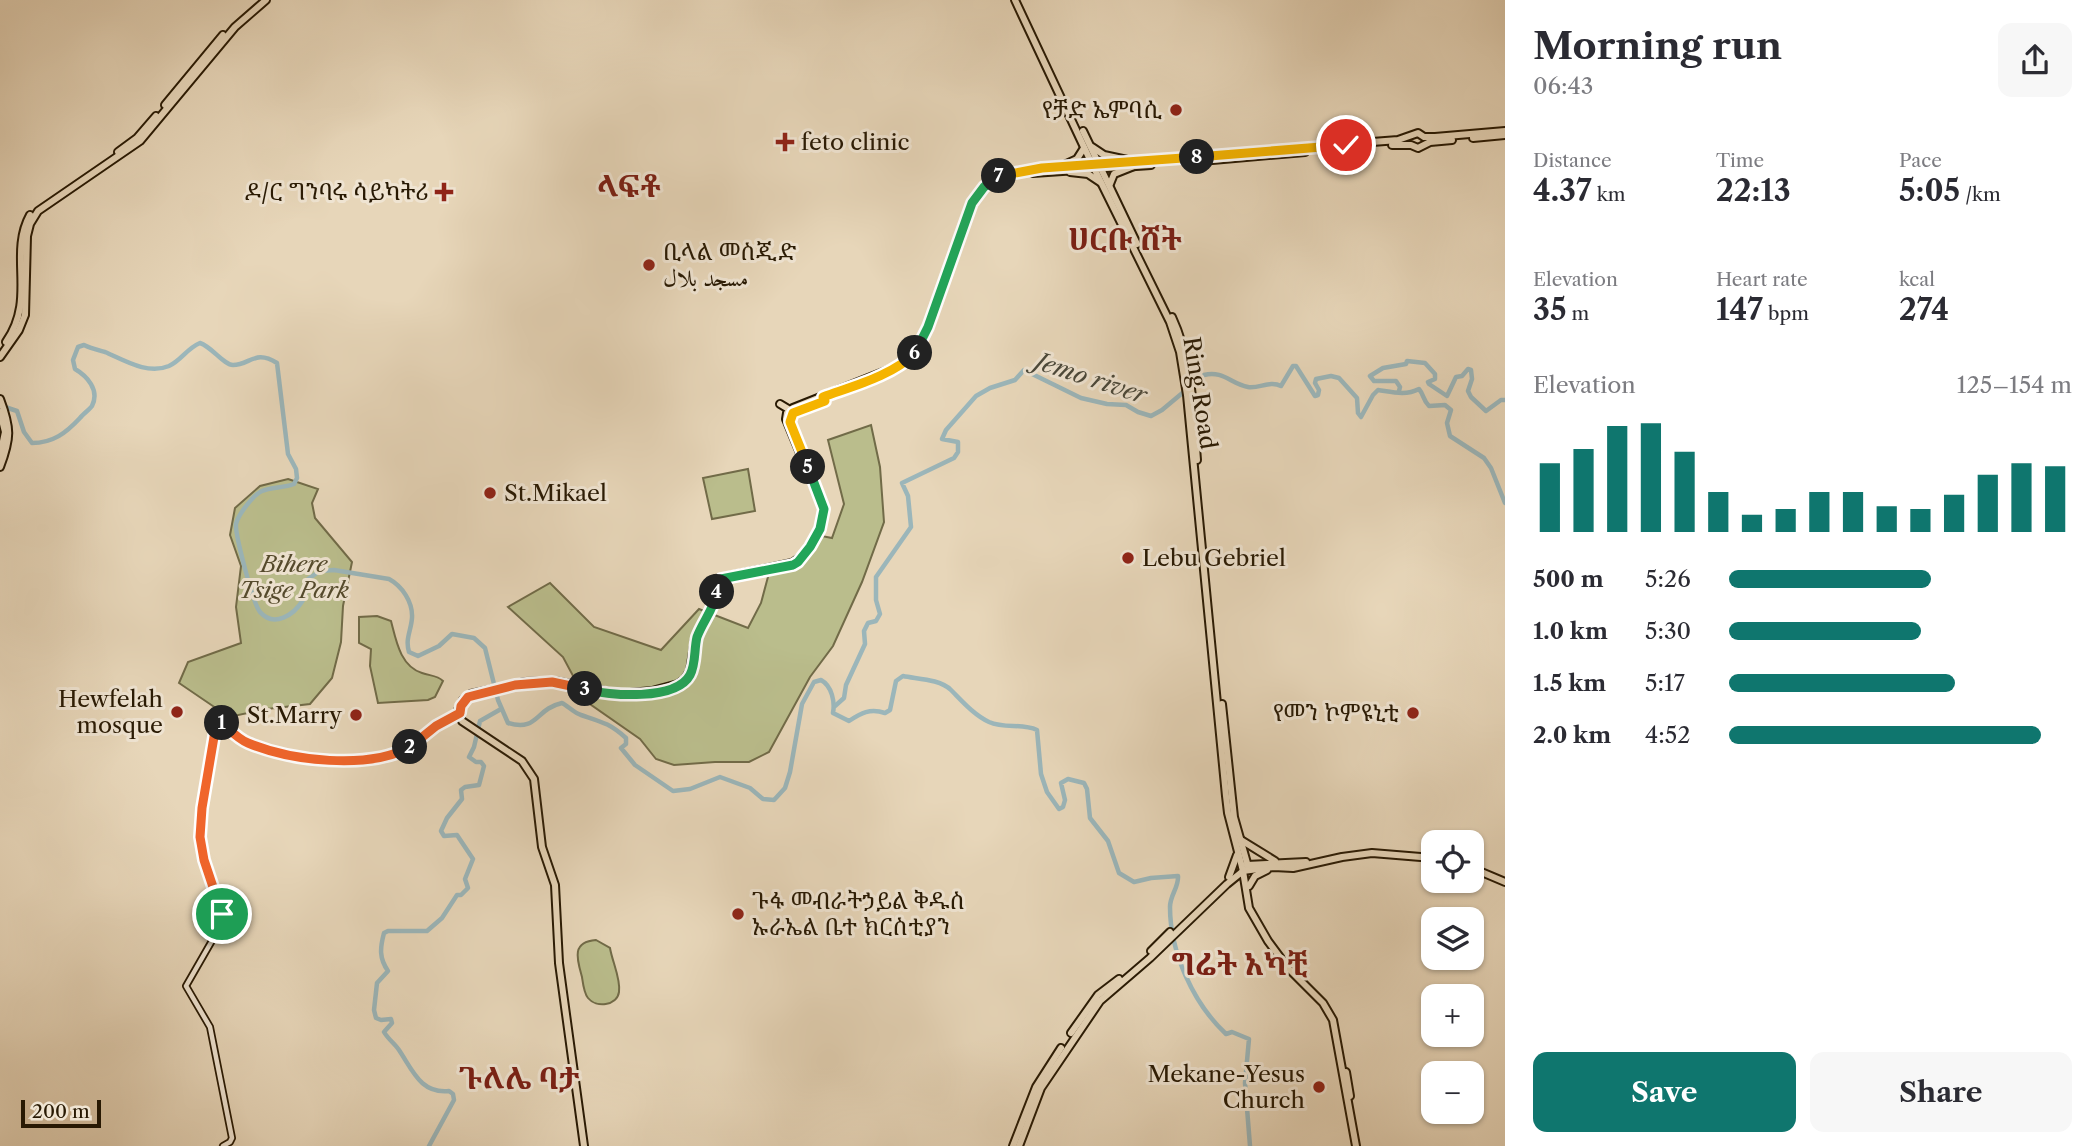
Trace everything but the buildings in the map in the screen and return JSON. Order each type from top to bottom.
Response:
[{"type":"main road","points":[[0,350],[20,314],[26,229],[30,216],[43,201],[137,138],[219,39],[260,0]]},
{"type":"main road","points":[[0,357],[19,330],[25,315],[26,229],[33,218],[45,204],[145,136],[235,27],[266,0]]},
{"type":"main road","name":"Ring Road","points":[[1017,0],[1170,322],[1187,376],[1231,799],[1248,868]]},
{"type":"main road","points":[[1062,166],[1080,156],[1086,145],[1104,156],[1133,164],[1389,141],[1418,133],[1424,140]]},
{"type":"main road","points":[[824,399],[891,369],[916,351],[928,327],[972,203],[984,187],[998,177],[1062,166],[1133,164],[1411,145],[1418,148],[1424,140],[1505,133]]},
{"type":"main road","points":[[1411,136],[1411,145]]},
{"type":"main road","points":[[223,1146],[232,1139],[213,1038],[207,1020],[186,986],[217,932],[221,918],[221,909],[204,860],[200,837],[202,808],[217,725],[222,723],[243,741],[263,749],[336,761],[402,751],[436,726],[459,714],[468,697],[489,690],[552,680],[619,694],[652,691],[678,684],[690,671],[695,639],[714,601],[718,579],[790,566],[798,561],[813,540],[820,523],[823,510],[786,419],[790,412],[901,369],[919,353],[929,333],[975,204],[992,184],[1011,175],[1070,172],[1088,174],[1107,185],[1114,174],[1133,164]]},
{"type":"main road","points":[[1070,172],[1097,166]]},
{"type":"main road","name":"Ring Road","points":[[1189,393],[1225,790],[1238,849],[1248,868]]},
{"type":"main road","points":[[0,399],[5,432],[0,455]]},
{"type":"main road","points":[[780,404],[790,412]]},
{"type":"main road","points":[[0,467],[10,437],[3,415]]},
{"type":"main road","points":[[459,714],[473,728],[523,760],[536,778],[544,846],[558,884],[562,963],[585,1146]]},
{"type":"main road","points":[[1241,840],[1279,865]]},
{"type":"main road","points":[[1228,880],[1238,849]]},
{"type":"main road","points":[[1013,1146],[1036,1087],[1081,1017],[1100,996],[1150,958],[1165,939],[1228,880],[1248,868],[1279,865],[1301,867],[1372,853],[1421,855]]},
{"type":"main road","points":[[1247,888],[1260,872],[1279,865]]},
{"type":"main road","points":[[1248,868],[1247,888],[1270,938],[1287,962],[1322,996],[1336,1017],[1357,1146]]},
{"type":"main road","points":[[1484,871],[1505,880]]},
{"type":"main road","points":[[1228,880],[1247,888]]},
{"type":"main road","points":[[1019,1146],[1041,1088],[1100,996]]},
{"type":"green space","points":[[871,425],[880,467],[884,522],[862,582],[833,646],[810,677],[769,752],[749,762],[674,765],[656,759],[640,739],[587,702],[563,657],[508,607],[550,583],[594,627],[661,650],[699,609],[748,628],[761,603],[769,573],[800,562],[822,536],[832,538],[844,504],[828,440]]},
{"type":"green space","points":[[748,469],[755,511],[712,519],[703,478]]},
{"type":"green space","name":"Bihere Tsige Park","points":[[288,479],[318,489],[312,503],[315,518],[352,562],[343,606],[341,642],[332,678],[310,704],[229,717],[179,683],[188,662],[241,643],[236,607],[241,566],[230,535],[235,508],[260,486]]},
{"type":"green space","points":[[377,616],[391,621],[400,652],[409,665],[443,681],[435,697],[428,700],[378,703],[370,666],[371,649],[359,643],[359,617]]},
{"type":"green space","points":[[596,940],[610,948],[619,981],[617,997],[606,1004],[596,1003],[587,996],[578,958],[579,948],[583,944]]},
{"type":"waterway","points":[[2,406],[17,411],[24,432],[32,443],[53,439],[64,433],[91,408],[94,400],[91,384],[75,369],[73,360],[78,347],[84,345],[152,369],[169,366],[200,343],[229,364],[239,364],[258,357],[277,363],[288,454],[296,469],[297,478],[294,484],[258,493],[246,506],[236,524],[245,569],[260,612],[271,619],[289,615],[303,600],[308,579],[320,571],[334,570],[389,579],[402,590],[411,606],[409,652],[418,656],[439,646],[452,634],[474,638],[485,648],[498,700],[508,723],[525,725],[546,710],[562,703],[578,714],[620,733],[626,738],[626,744],[621,748],[635,765],[673,791],[690,789],[720,777],[750,788],[763,799],[774,800],[785,788],[790,772],[802,704],[814,682],[821,680],[832,695],[833,713],[849,721],[866,712],[885,713],[890,710],[896,681],[903,676],[946,686],[973,712],[989,722],[1037,730],[1041,774],[1047,792],[1059,809],[1063,807],[1065,800],[1061,783],[1068,779],[1084,783],[1090,818],[1108,841],[1119,873],[1134,882],[1178,876],[1170,903],[1171,924],[1186,976],[1203,1007],[1226,1034],[1232,1032],[1249,1039],[1245,1083],[1250,1146]]},
{"type":"waterway","points":[[1399,391],[1400,387],[1396,381],[1374,381],[1370,376],[1383,368],[1406,364],[1407,361],[1425,363],[1435,374],[1435,379],[1428,382],[1429,384],[1447,396],[1456,377],[1462,376],[1468,369],[1471,370],[1472,379],[1468,391],[1486,411],[1505,400]]},
{"type":"waterway","name":"Jemo river","points":[[835,706],[844,698],[846,685],[865,644],[864,631],[868,623],[876,621],[880,614],[876,600],[876,577],[911,527],[908,496],[902,483],[954,458],[958,452],[958,442],[942,439],[946,430],[976,396],[1015,380],[1024,370],[1081,398],[1126,405],[1151,416],[1204,375],[1211,374],[1248,387],[1273,384],[1281,386],[1293,366],[1296,366],[1315,396],[1319,390],[1316,379],[1331,376],[1339,378],[1357,398],[1358,413],[1361,417],[1378,390],[1404,393],[1419,389],[1429,406],[1445,405],[1451,410],[1447,423],[1450,436],[1484,458],[1491,468],[1505,503]]},
{"type":"waterway","points":[[429,1146],[454,1100],[453,1094],[431,1089],[419,1080],[384,1032],[392,1023],[391,1019],[376,1018],[374,1010],[377,983],[388,971],[381,953],[382,943],[384,933],[388,931],[427,931],[442,918],[457,895],[461,895],[468,888],[465,879],[473,859],[457,835],[444,836],[441,831],[447,818],[462,799],[461,790],[479,785],[484,766],[469,757],[480,721],[501,709]]},
{"type":"place","name":"የቻድ ኤምባሲ","points":[[1176,110]]},
{"type":"place","name":"feto clinic","points":[[785,142]]},
{"type":"place","name":"ዶ/ር ግንባሩ ሳይካትሪ","points":[[444,192]]},
{"type":"place","name":"ቢላል መስጂድ مسجد بلال","points":[[649,265]]},
{"type":"place","name":"St.Mikael","points":[[490,493]]},
{"type":"place","name":"Lebu Gebriel","points":[[1128,558]]},
{"type":"place","name":"Hewfelah mosque","points":[[177,712]]},
{"type":"place","name":"የመን ኮምዩኒቲ","points":[[1413,713]]},
{"type":"place","name":"St.Marry","points":[[356,715]]},
{"type":"place","name":"ጉፋ መብራትኃይል ቅዱስ ኡራኤል ቤተ ክርስቲያን","points":[[738,914]]},
{"type":"place","name":"Mekane-Yesus Church","points":[[1319,1087]]},
{"type":"district","name":"ላፍቶ","points":[[629,186]]},
{"type":"district","name":"ሀርቡ ሸት","points":[[1125,239]]},
{"type":"district","name":"ግሬት አካቺ","points":[[1240,964]]},
{"type":"district","name":"ጉለሌ ባታ","points":[[519,1078]]},
{"type":"route","points":[[222,914],[200,845],[202,808],[217,725],[222,723],[243,741],[263,749],[336,761],[402,751],[436,726],[460,713],[464,701],[472,695],[525,683],[552,682],[619,696],[669,689],[687,679],[691,672],[697,639],[711,612],[720,579],[790,566],[798,562],[819,534],[824,506],[789,420],[790,416],[794,412],[825,401],[823,397],[891,369],[916,351],[928,327],[972,203],[993,180],[1001,175],[1042,168],[1346,145]]}]
